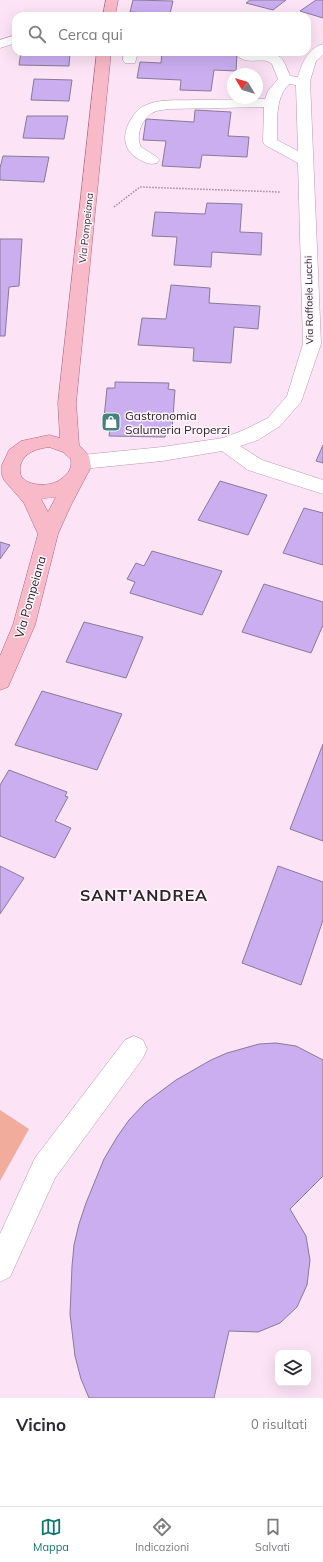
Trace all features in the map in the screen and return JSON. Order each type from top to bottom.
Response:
[{"type":"main road","points":[[110,12],[112,0]]},
{"type":"main road","name":"Via Pompeiana","points":[[70,446],[67,403],[104,56]]},
{"type":"main road","points":[[48,534],[32,499],[9,476],[10,464],[15,454],[31,445],[67,403]]},
{"type":"main road","points":[[0,451],[49,441],[60,442],[70,446],[78,453],[82,462],[80,472],[74,482],[62,489],[48,492],[31,491],[9,476]]},
{"type":"main road","name":"Via Pompeiana","points":[[0,681],[24,625],[48,534],[61,505],[74,482]]},
{"type":"street","points":[[0,44],[12,40]]},
{"type":"street","name":"Via Raffaele Lucchi","points":[[82,462],[162,454],[225,444],[251,435],[274,422],[295,398],[317,345],[303,81],[310,60],[323,48]]},
{"type":"street","points":[[249,56],[253,58],[263,56],[271,57],[278,62],[285,80]]},
{"type":"street","points":[[285,80],[303,81]]},
{"type":"street","points":[[285,80],[275,91],[271,103],[270,142],[306,160]]},
{"type":"street","points":[[152,160],[143,156],[134,148],[131,142],[134,126],[144,112],[154,107],[168,105],[271,103]]},
{"type":"street","points":[[225,444],[255,465],[323,487]]},
{"type":"street","points":[[0,1267],[45,1168],[134,1049]]},
{"type":"path","points":[[111,210],[140,187],[283,192]]},
{"type":"shaded area","points":[[0,1110],[29,1129],[0,1181]]},
{"type":"building","points":[[133,0],[173,1],[170,12],[130,12]]},
{"type":"building","points":[[250,0],[286,0],[273,10],[246,3]]},
{"type":"building","points":[[316,0],[323,0],[323,18],[311,14],[311,12],[300,11]]},
{"type":"building","points":[[20,56],[70,56],[69,66],[19,65]]},
{"type":"building","points":[[162,56],[237,56],[236,68],[227,68],[227,71],[214,70],[211,91],[180,90],[181,80],[137,78],[140,62],[161,63]]},
{"type":"building","points":[[34,79],[72,80],[69,101],[31,100]]},
{"type":"building","points":[[195,110],[231,112],[228,136],[249,137],[247,157],[202,155],[200,168],[162,166],[166,141],[143,140],[146,119],[194,122]]},
{"type":"building","points":[[27,116],[68,116],[64,139],[23,138]]},
{"type":"building","points":[[3,156],[49,157],[44,182],[0,180],[0,168]]},
{"type":"building","points":[[207,203],[242,204],[240,232],[262,233],[261,255],[212,252],[211,267],[174,265],[177,237],[152,236],[155,212],[205,214]]},
{"type":"building","points":[[0,239],[22,239],[19,286],[9,287],[5,336],[0,336]]},
{"type":"building","points":[[171,285],[210,288],[209,303],[260,306],[258,329],[234,327],[231,363],[193,361],[194,348],[138,345],[142,318],[166,319]]},
{"type":"building","points":[[115,382],[169,383],[168,389],[175,390],[172,430],[166,430],[165,437],[109,436],[110,429],[103,428],[107,388],[115,388]]},
{"type":"building","points":[[323,445],[323,463],[316,461]]},
{"type":"building","points":[[220,481],[267,495],[248,535],[198,520]]},
{"type":"building","points":[[304,508],[323,513],[323,565],[283,553]]},
{"type":"building","points":[[0,542],[10,545],[0,559]]},
{"type":"building","points":[[152,551],[222,571],[202,615],[130,593],[135,582],[127,579],[136,563],[144,566]]},
{"type":"building","points":[[264,584],[323,602],[323,625],[311,653],[242,632]]},
{"type":"building","points":[[84,622],[143,637],[126,678],[66,662]]},
{"type":"building","points":[[42,691],[122,714],[97,770],[15,745]]},
{"type":"building","points":[[323,744],[323,841],[290,829]]},
{"type":"building","points":[[9,770],[67,792],[65,796],[68,797],[55,821],[71,828],[55,858],[0,836],[0,785]]},
{"type":"building","points":[[0,866],[24,878],[0,914]]},
{"type":"building","points":[[278,866],[323,882],[323,920],[301,985],[242,963]]},
{"type":"building","points":[[276,1043],[296,1046],[323,1060],[323,1176],[290,1209],[306,1236],[310,1260],[307,1285],[297,1307],[280,1323],[258,1332],[229,1331],[214,1398],[89,1398],[81,1379],[75,1356],[70,1314],[72,1266],[74,1245],[79,1224],[104,1159],[129,1120],[145,1103],[176,1080],[211,1060],[227,1053],[259,1044]]},
{"type":"place","name":"Gastronomia Salumeria Properzi","points":[[111,422]]},
{"type":"district","name":"SANT'ANDREA","points":[[144,895]]}]
